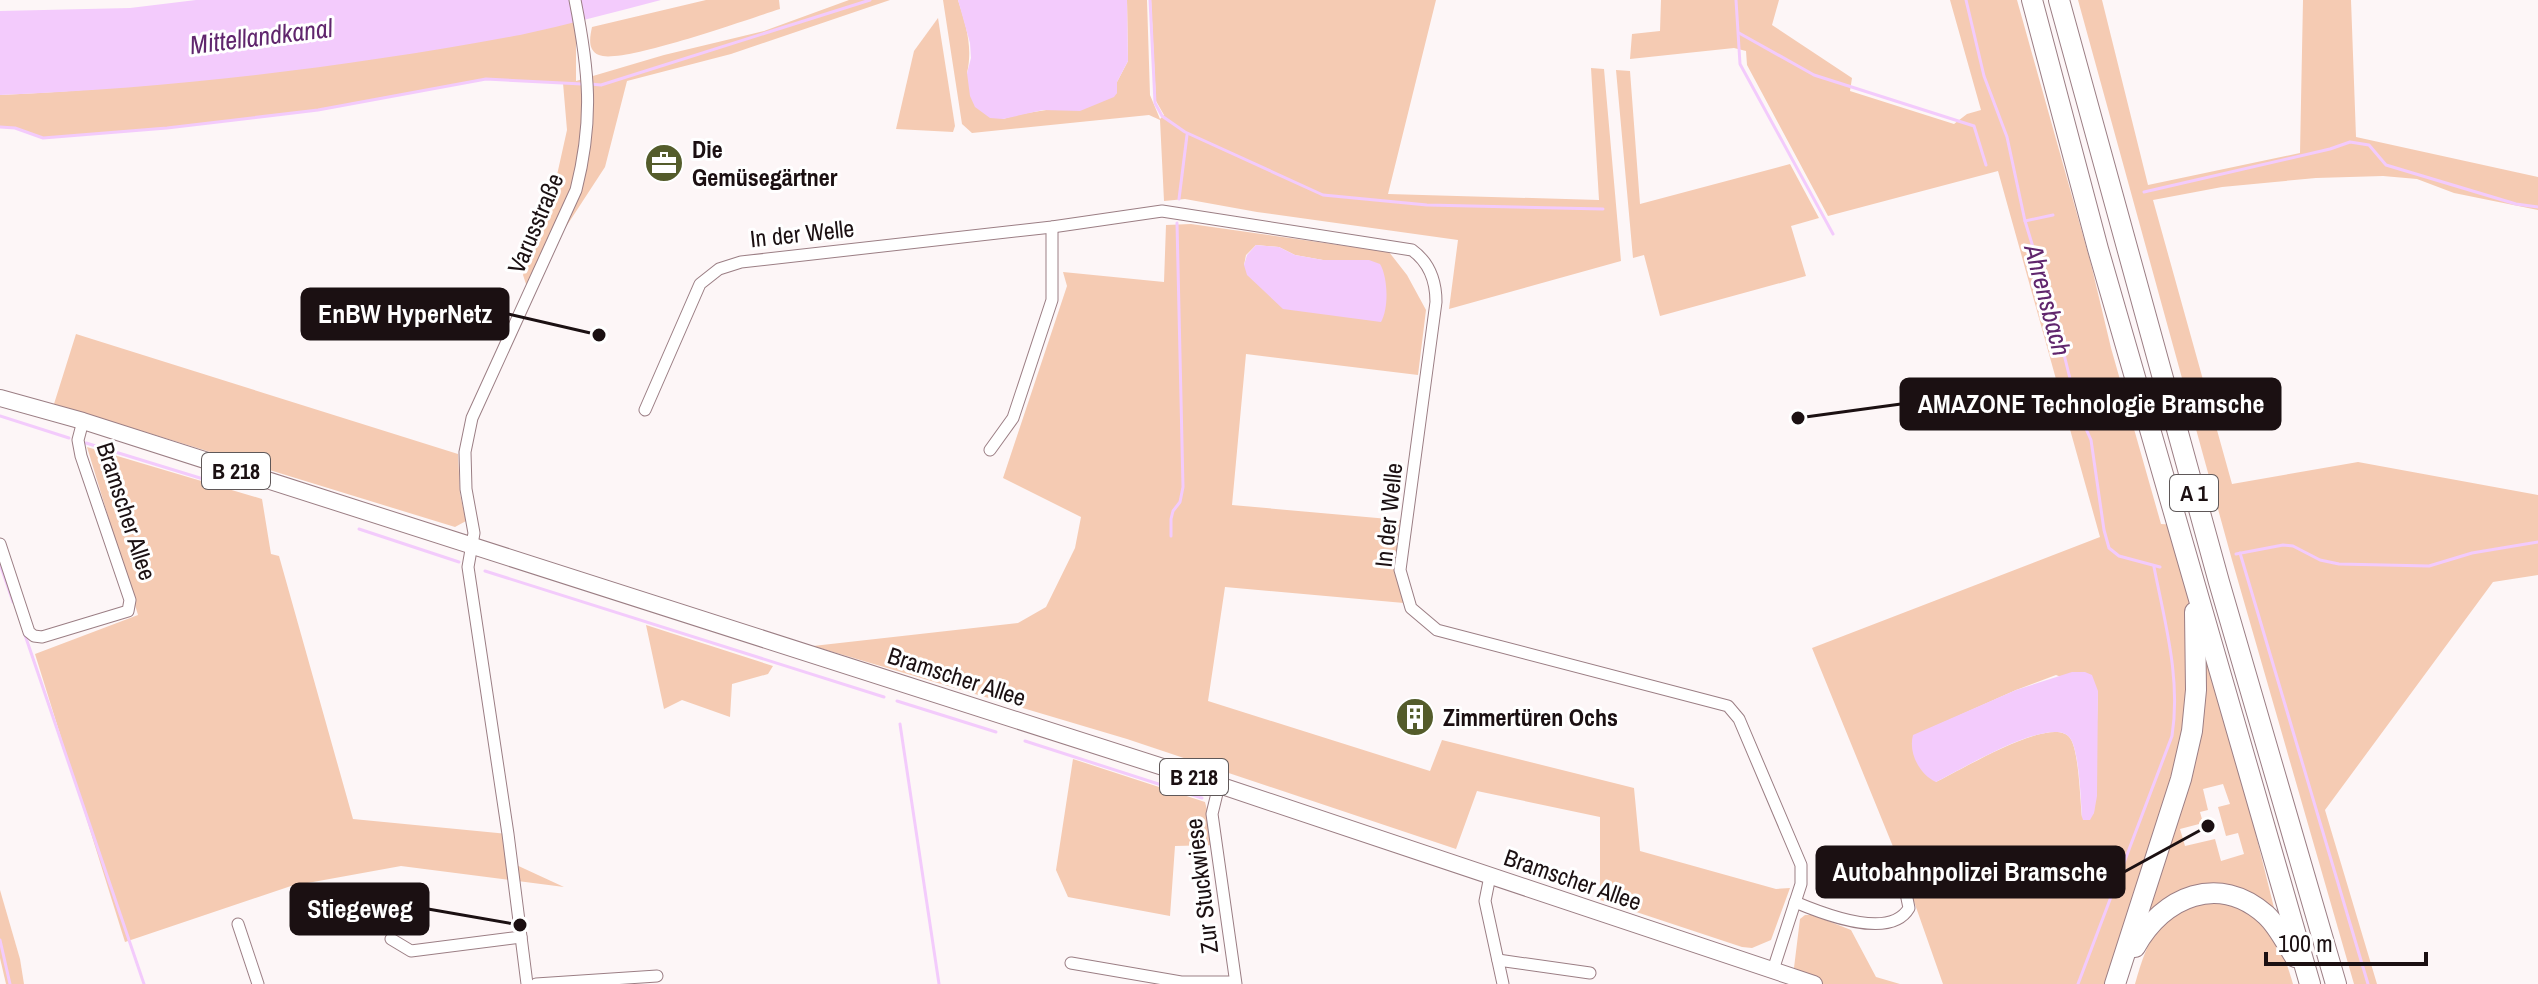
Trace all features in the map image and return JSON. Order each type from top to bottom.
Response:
[{"type":"highway","name":"A 1","points":[[2032,0],[2098,249],[2309,981]]},
{"type":"highway","name":"A 1","points":[[2059,0],[2219,582],[2336,984]]},
{"type":"highway","points":[[2115,984],[2177,792],[2192,731],[2196,690],[2195,588]]},
{"type":"highway","points":[[2122,984],[2136,944],[2161,912],[2183,899],[2206,894],[2235,897],[2267,917],[2309,981]]},
{"type":"main road","name":"Bramscher Allee","points":[[0,398],[83,421],[1219,785],[1779,976],[1814,984]]},
{"type":"street","name":"Varusstraße","points":[[527,984],[468,567],[474,533],[466,489],[465,452],[472,418],[576,190],[584,161],[589,93],[575,0]]},
{"type":"street","name":"In der Welle","points":[[645,410],[700,284],[719,269],[741,262],[1052,227],[1162,211],[1412,250],[1421,257],[1436,284],[1436,302],[1400,570],[1411,608],[1437,630],[1728,706],[1739,719],[1801,865],[1801,884],[1779,976]]},
{"type":"street","points":[[990,450],[1013,418],[1052,300],[1052,227]]},
{"type":"street","name":"Bramscher Allee","points":[[0,544],[29,632],[34,636],[42,637],[128,611],[130,600],[81,456],[78,440],[83,421]]},
{"type":"street","name":"Zur Stuckwiese","points":[[1071,963],[1181,982],[1236,983],[1212,814],[1219,785]]},
{"type":"street","points":[[1490,876],[1485,901],[1503,984]]},
{"type":"street","points":[[1795,902],[1850,921],[1892,921],[1903,917],[1909,908],[1904,884]]},
{"type":"street","points":[[238,924],[258,984]]},
{"type":"street","points":[[391,939],[411,951],[521,937]]},
{"type":"street","points":[[1498,960],[1590,973]]},
{"type":"street","points":[[536,984],[657,976]]},
{"type":"shaded area","points":[[706,0],[779,0],[780,9],[632,53],[599,55],[591,47],[592,27]]},
{"type":"shaded area","points":[[849,0],[890,0],[731,54],[627,81],[605,167],[558,239],[548,237],[527,287],[523,275],[557,175],[567,130],[563,83],[486,79],[318,110],[167,128],[43,138],[15,128],[0,127],[0,95],[118,87],[322,65],[448,47],[574,21],[576,81],[664,55],[764,31]]},
{"type":"shaded area","points":[[943,0],[958,0],[969,45],[967,73],[1003,119],[1089,103],[1117,93],[1117,82],[1128,61],[1127,0],[1147,0],[1150,95],[1160,119],[1164,115],[1156,101],[1151,0],[1436,0],[1388,194],[1599,200],[1591,68],[1604,69],[1621,261],[1449,309],[1458,240],[1185,199],[1164,201],[1160,120],[1149,115],[972,133],[962,124]]},
{"type":"shaded area","points":[[1661,0],[1779,0],[1772,25],[1852,78],[1850,91],[1954,124],[1967,114],[1981,110],[1950,0],[2017,0],[2161,524],[2177,525],[2195,588],[2276,916],[2265,907],[2178,894],[2107,984],[1943,984],[1905,876],[1812,648],[2100,537],[1998,171],[1828,216],[1747,65],[1746,51],[1734,48],[1630,59],[1632,34],[1660,31]],"holes":[[[2056,675],[2098,692],[2094,813],[2082,817],[2073,744],[2060,732],[2026,738],[1936,782],[1913,736]],[[2223,784],[2230,804],[2218,807],[2226,836],[2238,833],[2244,854],[2221,861],[2215,839],[2185,846],[2180,829],[2203,823],[2200,812],[2208,810],[2203,789]]]},
{"type":"shaded area","points":[[2078,0],[2102,0],[2148,185],[2300,153],[2303,0],[2351,0],[2356,137],[2538,177],[2538,210],[2454,193],[2417,179],[2383,176],[2316,178],[2222,187],[2153,200],[2232,484],[2358,462],[2538,495],[2538,575],[2493,582],[2325,810],[2377,984],[2354,984],[2232,560]]},
{"type":"shaded area","points":[[938,18],[955,126],[953,132],[896,129],[914,51]]},
{"type":"shaded area","points":[[1616,70],[1630,71],[1640,204],[1790,164],[1819,218],[1791,226],[1806,276],[1660,316],[1644,255],[1633,258]]},
{"type":"shaded area","points":[[1191,224],[1389,252],[1407,275],[1426,310],[1418,375],[1246,354],[1232,505],[1400,520],[1395,573],[1404,603],[1225,587],[1208,701],[1430,771],[1442,740],[1634,788],[1640,851],[1776,889],[1790,888],[1771,940],[1752,948],[1742,947],[1600,900],[1600,817],[1477,791],[1456,849],[1127,739],[813,646],[1018,623],[1046,607],[1075,548],[1081,517],[1003,478],[1067,286],[1063,272],[1164,282],[1166,225]],"holes":[[[1256,245],[1279,247],[1295,255],[1323,260],[1369,260],[1244,265],[1246,255]]]},
{"type":"shaded area","points":[[76,334],[458,454],[460,494],[466,521],[455,527],[54,404]]},
{"type":"shaded area","points":[[87,447],[262,499],[271,554],[279,556],[353,819],[508,834],[512,863],[564,887],[401,866],[291,886],[125,942],[35,654],[138,615]]},
{"type":"shaded area","points":[[646,625],[773,666],[768,674],[732,684],[730,717],[682,700],[664,709]]},
{"type":"shaded area","points":[[1073,759],[1205,802],[1216,845],[1175,846],[1170,916],[1068,897],[1056,870]]},
{"type":"shaded area","points":[[0,890],[24,984],[6,984],[0,958]]},
{"type":"shaded area","points":[[2210,902],[2244,910],[2266,926],[2282,952],[2293,984],[2135,984],[2151,940],[2167,919],[2193,906]]},
{"type":"shaded area","points":[[1813,915],[1851,930],[1876,977],[1900,984],[1792,984],[1800,919]]},
{"type":"water","name":"Mittellandkanal","points":[[196,0],[661,0],[520,35],[391,57],[196,81],[0,95],[0,11],[130,8]]},
{"type":"water","points":[[958,0],[1127,0],[1128,61],[1117,82],[1117,93],[1080,111],[1043,110],[1003,119],[990,118],[975,107],[970,96],[967,73],[971,58],[970,43]]},
{"type":"water","points":[[1256,245],[1279,247],[1295,255],[1323,260],[1369,260],[1380,264],[1386,293],[1381,322],[1283,309],[1247,275],[1244,265],[1247,255]]},
{"type":"water","points":[[2072,672],[2092,675],[2098,691],[2097,796],[2090,820],[2083,820],[2082,817],[2073,744],[2060,732],[2026,738],[1936,782],[1920,769],[1912,749],[1913,735],[2016,690]]},
{"type":"waterway","points":[[590,84],[601,85],[870,0]]},
{"type":"waterway","points":[[1150,0],[1155,103],[1162,116],[1185,132],[1323,195],[1427,205],[1603,209]]},
{"type":"waterway","points":[[1736,0],[1740,64],[1833,234]]},
{"type":"waterway","name":"Ahrensbach","points":[[1966,0],[1984,76],[2007,137],[2025,221],[2056,322],[2078,411],[2091,440],[2109,548],[2119,556],[2160,567]]},
{"type":"waterway","points":[[1739,33],[1814,75],[1974,126],[1986,165]]},
{"type":"waterway","points":[[0,127],[15,128],[43,138],[167,128],[318,110],[486,79],[582,84]]},
{"type":"waterway","points":[[1179,199],[1187,135]]},
{"type":"waterway","points":[[2144,192],[2350,142],[2369,145],[2386,165],[2516,204],[2538,207]]},
{"type":"waterway","points":[[2025,221],[2053,215]]},
{"type":"waterway","points":[[1171,536],[1171,519],[1180,502],[1183,487],[1177,223]]},
{"type":"waterway","points":[[0,416],[69,438]]},
{"type":"waterway","points":[[86,443],[226,486]]},
{"type":"waterway","points":[[359,529],[459,562]]},
{"type":"waterway","name":"Ahrensbach","points":[[2236,554],[2283,545],[2339,564],[2429,566],[2472,553],[2538,542]]},
{"type":"waterway","points":[[2240,553],[2368,984]]},
{"type":"waterway","points":[[0,564],[13,602]]},
{"type":"waterway","points":[[2078,984],[2172,736],[2173,672],[2154,567]]},
{"type":"waterway","points":[[485,571],[884,697]]},
{"type":"waterway","points":[[25,635],[144,984]]},
{"type":"waterway","points":[[897,701],[996,732]]},
{"type":"waterway","points":[[900,724],[939,984]]},
{"type":"waterway","points":[[1025,741],[1202,798]]},
{"type":"waterway","points":[[0,940],[10,984]]},
{"type":"place","name":"Die Gemüsegärtner","points":[[664,163]]},
{"type":"place","name":"EnBW HyperNetz","points":[[599,335]]},
{"type":"place","name":"AMAZONE Technologie Bramsche","points":[[1798,418]]},
{"type":"place","name":"Zimmertüren Ochs","points":[[1415,717]]},
{"type":"place","name":"Autobahnpolizei Bramsche","points":[[2208,826]]},
{"type":"place","name":"Stiegeweg","points":[[520,925]]}]
